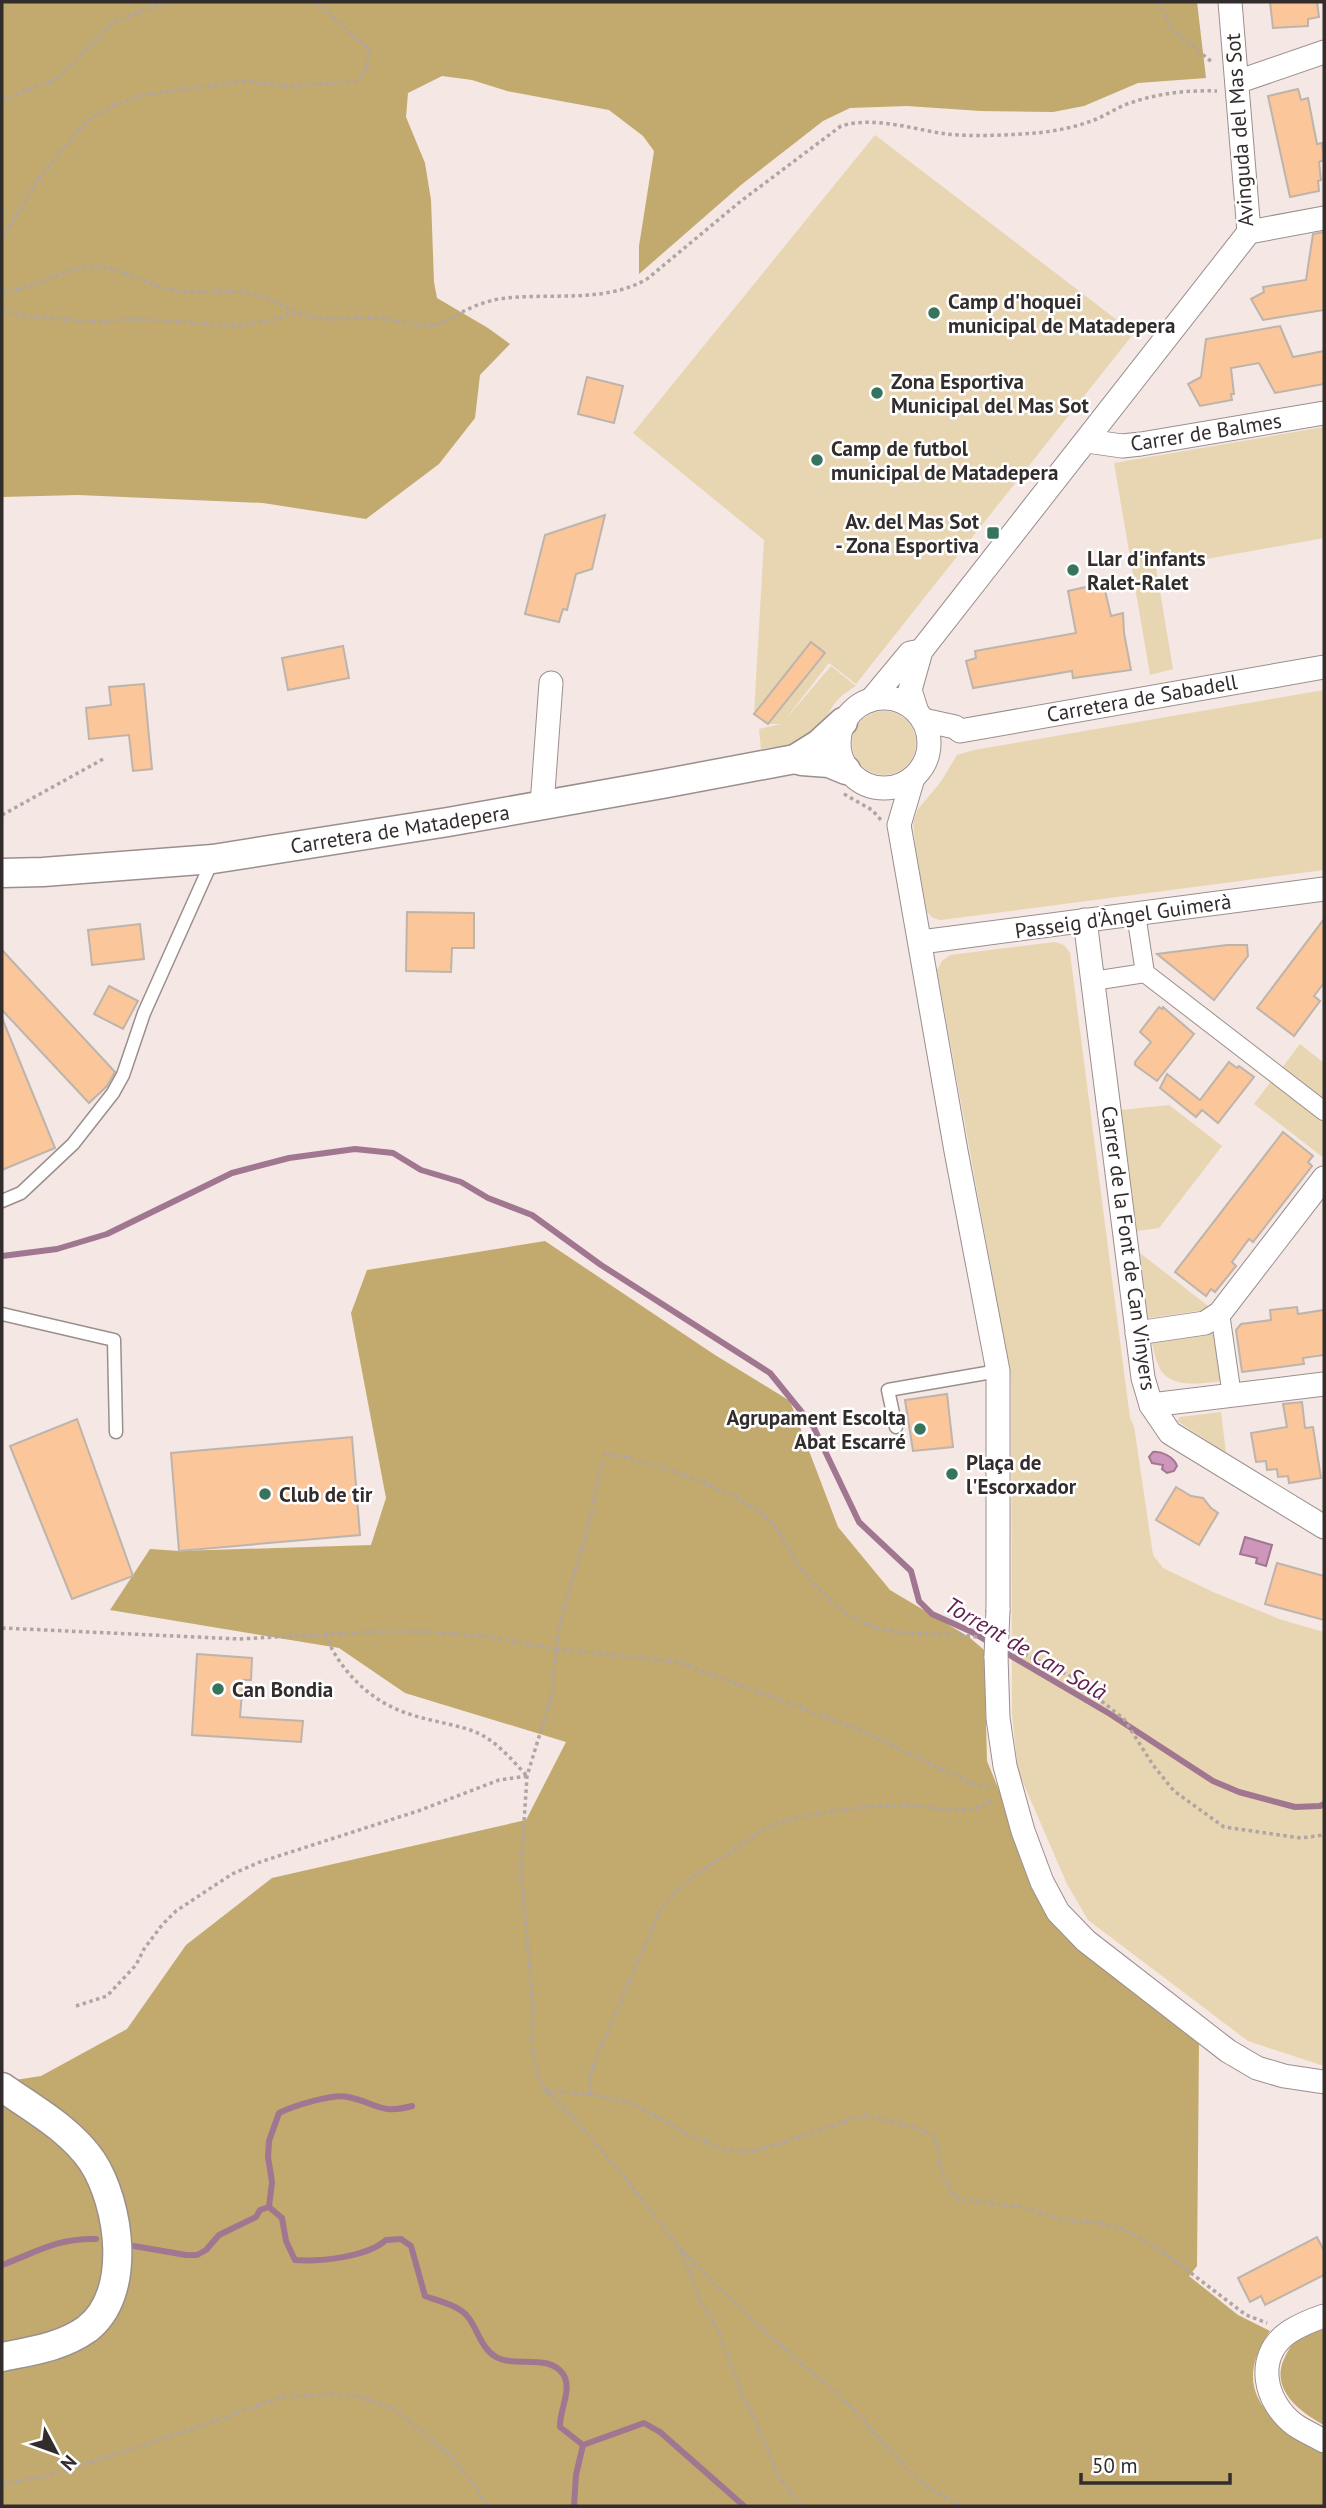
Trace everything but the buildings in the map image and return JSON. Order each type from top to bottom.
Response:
[{"type":"street","name":"Avinguda del Mas Sot","points":[[920,716],[910,690],[921,651],[1249,232],[1230,2]]},
{"type":"street","points":[[1237,82],[1324,52]]},
{"type":"street","points":[[1249,232],[1324,218]]},
{"type":"street","name":"Carrer de Balmes","points":[[1087,441],[1122,446],[1141,444],[1324,413]]},
{"type":"street","name":"Avinguda del Mas Sot","points":[[872,699],[911,653],[921,651]]},
{"type":"street","name":"Carretera de Sabadell","points":[[920,716],[960,731],[1324,667]]},
{"type":"street","points":[[542,805],[551,682]]},
{"type":"street","points":[[795,758],[819,744],[850,712],[872,699],[896,699],[920,716],[929,742],[899,825],[998,1371],[1000,1741],[1023,1831],[1042,1882],[1058,1912],[1086,1941],[1228,2051],[1257,2068],[1284,2076],[1324,2082]]},
{"type":"street","points":[[843,722],[838,747],[841,759],[899,825]]},
{"type":"street","points":[[795,758],[829,763],[884,789],[895,787],[919,771],[960,731]]},
{"type":"street","name":"Carretera de Matadepera","points":[[2,873],[214,859],[448,822],[795,758]]},
{"type":"street","name":"Passeig d'Àngel Guimerà","points":[[921,942],[1324,889]]},
{"type":"street","points":[[1136,914],[1145,973],[1324,1111]]},
{"type":"street","name":"Carrer de la Font de Can Vinyers","points":[[1086,920],[1143,1378],[1151,1405],[1170,1433],[1324,1527]]},
{"type":"street","points":[[1093,981],[1145,973]]},
{"type":"street","points":[[1137,1333],[1205,1323],[1220,1313],[1324,1178]]},
{"type":"street","points":[[1220,1313],[1232,1396]]},
{"type":"street","points":[[1151,1405],[1324,1384]]},
{"type":"street","points":[[2,2087],[57,2124],[92,2162],[103,2182],[112,2211],[117,2268],[109,2304],[86,2330],[52,2346],[2,2357]]},
{"type":"street","points":[[1324,2316],[1288,2332],[1276,2344],[1270,2356],[1266,2381],[1275,2403],[1295,2424],[1324,2441]]},
{"type":"lane","points":[[2,1201],[21,1193],[73,1144],[113,1093],[123,1075],[144,1013],[214,859]]},
{"type":"lane","points":[[2,1314],[114,1340],[116,1432]]},
{"type":"lane","points":[[895,1427],[888,1390],[998,1371]]},
{"type":"path","points":[[2,100],[58,78],[114,22],[165,2]]},
{"type":"path","points":[[2,239],[41,175],[86,122],[112,106],[143,95],[246,81],[282,86],[356,82],[366,71],[369,50],[316,2]]},
{"type":"path","points":[[2,291],[29,286],[62,273],[93,267],[110,269],[149,284],[182,292],[253,294],[294,313],[334,320],[386,318],[415,327],[440,324],[480,304],[503,298],[625,290],[647,279],[741,201],[841,126],[853,122],[872,122],[950,134],[1038,133],[1068,128],[1132,102],[1181,92],[1225,91],[1237,82],[1171,28],[1159,2]]},
{"type":"path","points":[[2,310],[23,316],[97,322],[134,319],[238,326],[294,313]]},
{"type":"path","points":[[2,815],[105,758]]},
{"type":"path","points":[[963,2506],[928,2488],[913,2475],[852,2408],[733,2303],[680,2249],[616,2166],[546,2091],[538,2078],[532,2046],[533,2006],[521,1870],[527,1776],[552,1695],[564,1604],[589,1522],[599,1469],[605,1454],[619,1455],[684,1476],[730,1493],[752,1506],[775,1526],[794,1558],[839,1609],[864,1623],[904,1634],[975,1636],[1000,1649],[1070,1676],[1124,1719],[1153,1765],[1174,1791],[1224,1827],[1301,1838],[1324,1835]]},
{"type":"path","points":[[2,1628],[239,1639],[430,1632],[486,1636],[556,1649],[678,1662],[858,1728],[969,1782],[985,1787],[1009,1782]]},
{"type":"path","points":[[325,1634],[332,1652],[346,1671],[381,1701],[396,1709],[475,1731],[498,1746],[527,1776]]},
{"type":"path","points":[[76,2006],[107,1996],[136,1965],[144,1949],[176,1911],[232,1874],[260,1862],[421,1810],[499,1780],[527,1776]]},
{"type":"path","points":[[592,2094],[592,2070],[611,2020],[662,1906],[675,1890],[767,1828],[796,1819],[865,1807],[903,1805],[948,1810],[971,1809],[990,1802],[1009,1782]]},
{"type":"path","points":[[546,2091],[592,2094],[633,2104],[695,2138],[727,2150],[764,2149],[864,2115],[918,2128],[933,2135],[942,2173],[957,2199],[1023,2207],[1065,2220],[1093,2222],[1124,2229],[1163,2251],[1246,2315],[1288,2332]]},
{"type":"path","points":[[680,2249],[701,2302],[719,2333],[742,2394],[779,2477],[800,2506]]},
{"type":"path","points":[[2,2484],[47,2476],[282,2397],[332,2395],[361,2397],[396,2410],[452,2456],[487,2506]]},
{"type":"shaded area","points":[[2,2],[1197,2],[1206,78],[1138,83],[1084,106],[1053,112],[907,106],[850,108],[823,121],[741,185],[639,274],[639,246],[654,151],[643,136],[609,110],[442,76],[408,93],[406,117],[425,163],[431,200],[437,298],[510,344],[480,375],[475,418],[439,464],[366,519],[263,503],[78,495],[2,497]]},
{"type":"shaded area","name":"Zona Esportiva Municipal del Mas Sot","points":[[875,135],[1134,333],[856,684],[829,663],[784,721],[831,666],[856,686],[837,700],[817,731],[795,743],[761,749],[759,729],[781,724],[768,724],[754,714],[764,540],[633,433]]},
{"type":"shaded area","points":[[1324,427],[1324,538],[1156,568],[1173,669],[1150,675],[1114,463]]},
{"type":"shaded area","points":[[1324,690],[1324,870],[941,920],[933,918],[927,912],[913,823],[918,809],[940,783],[957,755]]},
{"type":"shaded area","points":[[884,711],[907,720],[916,743],[907,766],[884,775],[861,766],[852,743],[861,720]]},
{"type":"shaded area","points":[[1055,942],[1064,945],[1070,953],[1130,1418],[1134,1426],[1153,1555],[1163,1568],[1213,1592],[1282,1620],[1324,1632],[1324,2066],[1248,2041],[1088,1920],[1067,1884],[1018,1771],[1012,1714],[1011,1378],[937,970],[942,961],[950,955]]},
{"type":"shaded area","points":[[1300,1044],[1324,1063],[1324,1101],[1282,1068]]},
{"type":"shaded area","points":[[1272,1080],[1324,1120],[1324,1158],[1254,1104]]},
{"type":"shaded area","points":[[1169,1105],[1222,1146],[1159,1228],[1137,1231],[1121,1110]]},
{"type":"shaded area","points":[[545,1241],[715,1355],[790,1401],[838,1527],[890,1590],[969,1637],[984,1650],[987,1761],[1003,1800],[1022,1862],[1048,1909],[1121,1981],[1199,2044],[1197,2266],[1189,2276],[1238,2315],[1270,2331],[1258,2353],[1253,2372],[1255,2389],[1273,2418],[1324,2452],[1324,2506],[2,2506],[2,2082],[41,2076],[127,2029],[186,1945],[272,1878],[526,1820],[566,1742],[405,1693],[339,1648],[110,1610],[150,1549],[179,1551],[371,1545],[386,1498],[351,1313],[367,1270]]},
{"type":"shaded area","points":[[1140,1253],[1212,1309],[1148,1318]]},
{"type":"shaded area","points":[[1216,1331],[1233,1380],[1185,1383],[1168,1378],[1162,1372],[1151,1339]]},
{"type":"shaded area","points":[[1221,1412],[1226,1453],[1177,1421],[1180,1417]]},
{"type":"shaded area","points":[[1153,1452],[1170,1457],[1177,1466],[1174,1471],[1167,1473],[1162,1469],[1163,1465],[1152,1463],[1149,1457]]},
{"type":"shaded area","points":[[1245,1537],[1272,1545],[1266,1566],[1256,1563],[1257,1558],[1240,1554]]},
{"type":"shaded area","points":[[1324,2329],[1324,2425],[1305,2413],[1289,2398],[1281,2379],[1281,2368],[1289,2350],[1298,2339]]},
{"type":"waterway","name":"Torrent de Can Solà","points":[[2,1256],[57,1249],[107,1234],[232,1173],[289,1158],[355,1149],[393,1153],[421,1170],[461,1182],[488,1198],[532,1215],[601,1265],[770,1373],[813,1426],[859,1522],[911,1571],[919,1601],[932,1614],[992,1644]]},
{"type":"waterway","name":"Torrent de Can Solà","points":[[1001,1650],[1110,1714],[1213,1781],[1239,1792],[1295,1807],[1324,1804]]},
{"type":"waterway","points":[[269,2207],[272,2182],[268,2157],[269,2141],[279,2113],[314,2101],[342,2096],[385,2109],[412,2106]]},
{"type":"waterway","points":[[269,2207],[282,2218],[286,2241],[295,2260],[343,2257],[367,2251],[386,2240],[401,2239],[411,2246],[425,2296],[454,2306],[464,2313],[491,2353],[504,2360],[549,2364],[563,2374],[567,2386],[560,2427],[583,2445],[644,2423],[660,2432],[744,2506]]},
{"type":"waterway","points":[[134,2246],[197,2255],[206,2250],[219,2235],[256,2217],[260,2210],[269,2207]]},
{"type":"waterway","points":[[2,2265],[58,2243],[96,2239]]},
{"type":"waterway","points":[[574,2506],[576,2475],[583,2445]]},
{"type":"place","name":"Camp d'hoquei municipal de Matadepera","points":[[934,313]]},
{"type":"place","name":"Zona Esportiva Municipal del Mas Sot","points":[[877,393]]},
{"type":"place","name":"Camp de futbol municipal de Matadepera","points":[[817,460]]},
{"type":"place","name":"Av. del Mas Sot - Zona Esportiva","points":[[993,533]]},
{"type":"place","name":"Llar d'infants Ralet-Ralet","points":[[1073,570]]},
{"type":"place","name":"Agrupament Escolta Abat Escarré","points":[[920,1429]]},
{"type":"place","name":"Plaça de l'Escorxador","points":[[952,1474]]},
{"type":"place","name":"Club de tir","points":[[265,1494]]},
{"type":"place","name":"Can Bondia","points":[[218,1689]]}]
